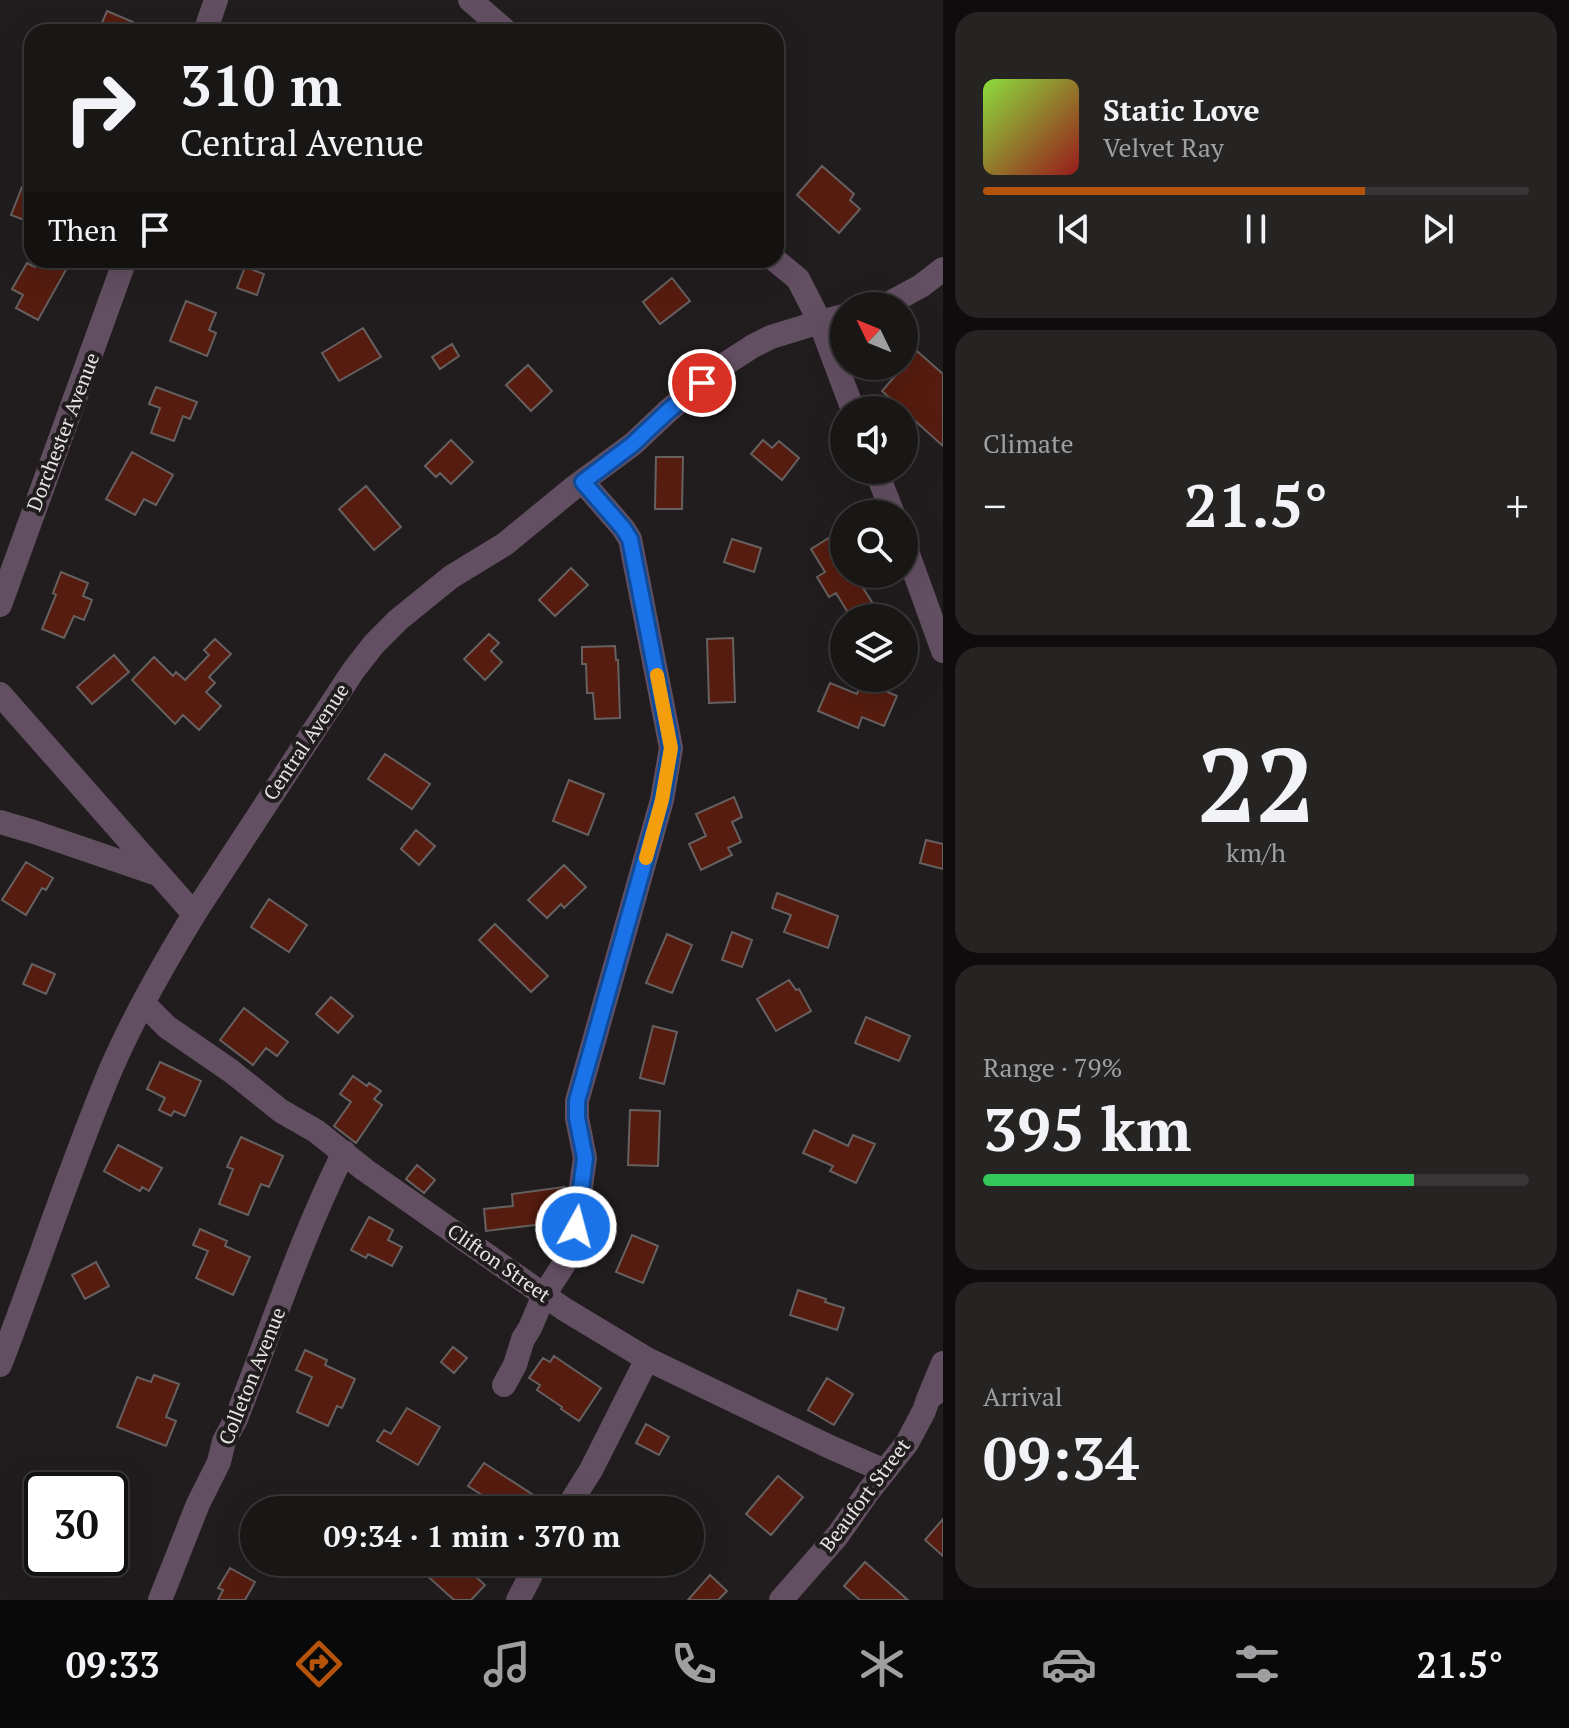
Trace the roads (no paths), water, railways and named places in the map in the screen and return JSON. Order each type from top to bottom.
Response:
[{"type":"street","points":[[208,24],[216,0]]},
{"type":"street","points":[[470,0],[498,24]]},
{"type":"street","points":[[784,267],[798,279],[820,322],[848,396]]},
{"type":"street","name":"Dorchester Avenue","points":[[0,605],[122,268]]},
{"type":"street","points":[[910,292],[943,269]]},
{"type":"street","name":"Central Avenue","points":[[0,1365],[80,1145],[112,1066],[144,1004],[194,914],[353,671],[374,644],[451,577],[505,544],[633,444],[719,368],[771,337],[830,320]]},
{"type":"street","points":[[504,1385],[544,1295],[564,1264],[573,1242],[585,1158],[577,1101],[662,800],[671,748],[630,539],[583,482]]},
{"type":"street","points":[[918,580],[943,651]]},
{"type":"street","points":[[0,694],[194,914]]},
{"type":"street","points":[[0,822],[159,875]]},
{"type":"street","name":"Clifton Street","points":[[144,1004],[167,1027],[231,1071],[281,1111],[298,1119],[365,1170],[544,1295],[647,1359],[885,1471]]},
{"type":"street","name":"Colleton Avenue","points":[[160,1600],[198,1504],[219,1462],[224,1441],[241,1406],[329,1182],[344,1152]]},
{"type":"street","points":[[575,1496],[647,1359]]},
{"type":"street","name":"Beaufort Street","points":[[781,1600],[838,1535],[907,1443],[936,1393],[943,1363]]},
{"type":"street","points":[[518,1600],[530,1576]]}]
